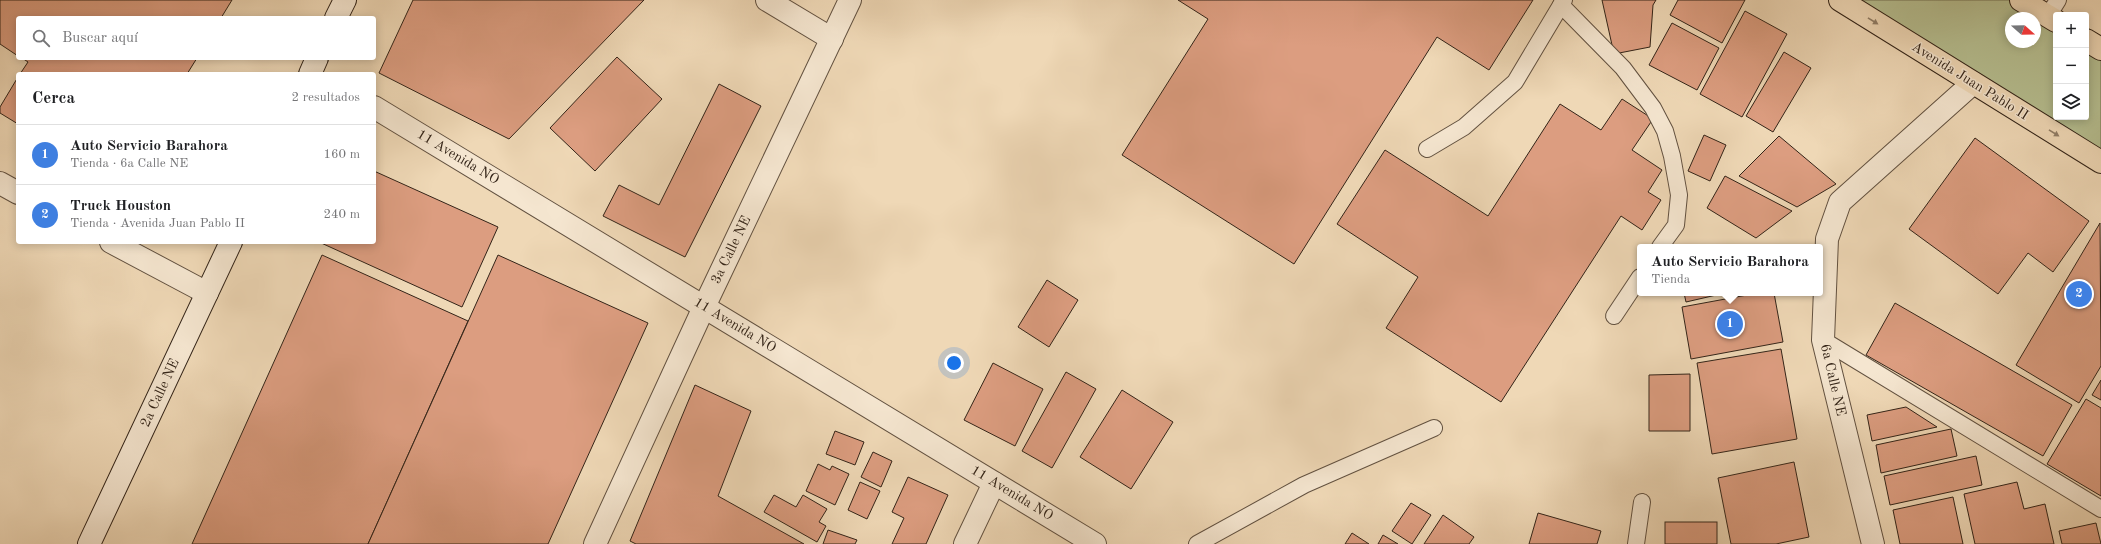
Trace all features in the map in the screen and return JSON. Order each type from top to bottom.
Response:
[{"type":"highway","name":"Avenida Juan Pablo II","points":[[1840,0],[2101,162]]},
{"type":"highway","points":[[2021,0],[2053,13]]},
{"type":"highway","points":[[2089,42],[2101,49]]},
{"type":"street","points":[[337,16],[345,0]]},
{"type":"street","points":[[767,0],[832,39]]},
{"type":"street","name":"3a Calle NE","points":[[595,544],[704,307],[850,0]]},
{"type":"street","name":"6a Calle NE","points":[[1873,544],[1823,340],[1827,240],[1840,202],[1973,83]]},
{"type":"street","name":"11 Avenida NO","points":[[376,107],[1095,544]]},
{"type":"street","points":[[0,183],[16,192]]},
{"type":"street","points":[[115,244],[208,293]]},
{"type":"street","name":"2a Calle NE","points":[[95,541],[230,244]]},
{"type":"street","points":[[965,544],[994,483]]},
{"type":"lane","points":[[1427,149],[1464,127],[1515,82],[1562,3],[1623,68],[1653,108],[1665,131],[1672,156],[1679,195],[1676,225],[1662,244]]},
{"type":"lane","points":[[1614,316],[1637,282]]},
{"type":"lane","points":[[1823,340],[2101,509]]},
{"type":"lane","points":[[1197,544],[1304,485],[1434,428]]},
{"type":"lane","points":[[1636,544],[1642,502]]},
{"type":"green space","points":[[1842,0],[2019,0],[2038,12],[2005,12],[2005,48],[2041,48],[2041,14],[2053,21],[2053,120],[2089,120],[2089,43],[2101,50],[2101,161]]},
{"type":"building","points":[[0,0],[232,0],[222,16],[16,16],[16,55],[0,44]]},
{"type":"building","points":[[413,0],[644,0],[509,139],[379,73]]},
{"type":"building","points":[[1178,0],[1533,0],[1489,70],[1437,37],[1294,264],[1122,155],[1208,19]]},
{"type":"building","points":[[1602,0],[1656,0],[1653,5],[1650,47],[1614,54]]},
{"type":"building","points":[[1678,0],[1745,0],[1722,43],[1670,15]]},
{"type":"building","points":[[1745,11],[1787,34],[1742,117],[1700,94]]},
{"type":"building","points":[[1672,23],[1719,48],[1697,90],[1649,65]]},
{"type":"building","points":[[1784,52],[1811,68],[1773,132],[1746,116]]},
{"type":"building","points":[[617,57],[662,99],[595,171],[550,128]]},
{"type":"building","points":[[25,60],[196,60],[188,72],[21,72],[28,62]]},
{"type":"building","points":[[16,80],[16,123],[0,113],[0,107]]},
{"type":"building","points":[[719,84],[761,106],[685,257],[603,216],[619,185],[659,205]]},
{"type":"building","points":[[1622,99],[1653,119],[1632,150],[1662,170],[1648,192],[1661,200],[1642,230],[1621,216],[1501,402],[1386,328],[1418,277],[1337,224],[1385,150],[1488,216],[1560,104],[1601,130]]},
{"type":"building","points":[[1704,135],[1726,145],[1710,181],[1688,171]]},
{"type":"building","points":[[1779,136],[1836,184],[1797,207],[1739,176]]},
{"type":"building","points":[[1975,138],[2089,221],[2053,272],[2028,253],[1998,294],[1909,229]]},
{"type":"building","points":[[376,172],[498,227],[462,307],[323,244],[376,244]]},
{"type":"building","points":[[1725,176],[1792,211],[1756,238],[1707,208]]},
{"type":"building","points":[[2100,223],[2101,366],[2079,403],[2016,365]]},
{"type":"building","points":[[322,255],[468,321],[368,544],[192,544]]},
{"type":"building","points":[[498,255],[648,323],[548,544],[368,544]]},
{"type":"building","points":[[1047,280],[1078,300],[1049,347],[1018,327]]},
{"type":"building","points":[[1685,296],[1712,296],[1686,302]]},
{"type":"building","points":[[1742,296],[1775,296],[1783,342],[1691,359],[1682,307]]},
{"type":"building","points":[[1895,303],[2072,405],[2043,456],[1866,355]]},
{"type":"building","points":[[1781,349],[1797,439],[1712,454],[1697,363]]},
{"type":"building","points":[[993,363],[1043,389],[1015,446],[964,420]]},
{"type":"building","points":[[1066,372],[1096,389],[1052,468],[1022,451]]},
{"type":"building","points":[[1690,374],[1690,431],[1649,431],[1649,375]]},
{"type":"building","points":[[2101,380],[2101,400],[2092,395]]},
{"type":"building","points":[[695,385],[751,411],[718,496],[804,544],[636,544],[630,541]]},
{"type":"building","points":[[1122,390],[1173,422],[1131,489],[1080,457]]},
{"type":"building","points":[[2086,399],[2101,408],[2101,496],[2047,464]]},
{"type":"building","points":[[1906,407],[1937,427],[1872,441],[1867,415]]},
{"type":"building","points":[[1951,429],[1957,456],[1881,473],[1876,445]]},
{"type":"building","points":[[835,431],[864,442],[855,465],[826,454]]},
{"type":"building","points":[[873,452],[892,461],[881,487],[861,477]]},
{"type":"building","points":[[1976,456],[1982,485],[1890,505],[1884,476]]},
{"type":"building","points":[[1794,462],[1809,537],[1776,544],[1731,544],[1718,478]]},
{"type":"building","points":[[818,464],[830,470],[832,466],[849,474],[835,505],[806,491]]},
{"type":"building","points":[[908,477],[948,495],[926,544],[892,544],[904,518],[892,512]]},
{"type":"building","points":[[860,482],[880,491],[867,519],[848,510]]},
{"type":"building","points":[[2017,482],[2024,509],[2045,504],[2054,544],[1975,544],[1964,494]]},
{"type":"building","points":[[774,495],[796,507],[803,495],[827,509],[819,522],[826,526],[817,542],[764,512]]},
{"type":"building","points":[[1953,497],[1963,544],[1900,544],[1893,510]]},
{"type":"building","points":[[1411,503],[1431,515],[1412,544],[1392,531]]},
{"type":"building","points":[[1538,513],[1601,531],[1597,544],[1529,544]]},
{"type":"building","points":[[1443,515],[1474,537],[1469,544],[1424,544]]},
{"type":"building","points":[[1665,522],[1717,522],[1717,544],[1665,544]]},
{"type":"building","points":[[2096,523],[2101,544],[2062,544],[2059,531]]},
{"type":"building","points":[[828,530],[857,540],[855,544],[823,544]]},
{"type":"building","points":[[1352,533],[1369,544],[1345,544]]},
{"type":"building","points":[[1383,535],[1398,544],[1378,544]]},
{"type":"place","name":"Truck Houston","points":[[2079,294]]},
{"type":"place","name":"Auto Servicio Barahora","points":[[1730,324]]}]
